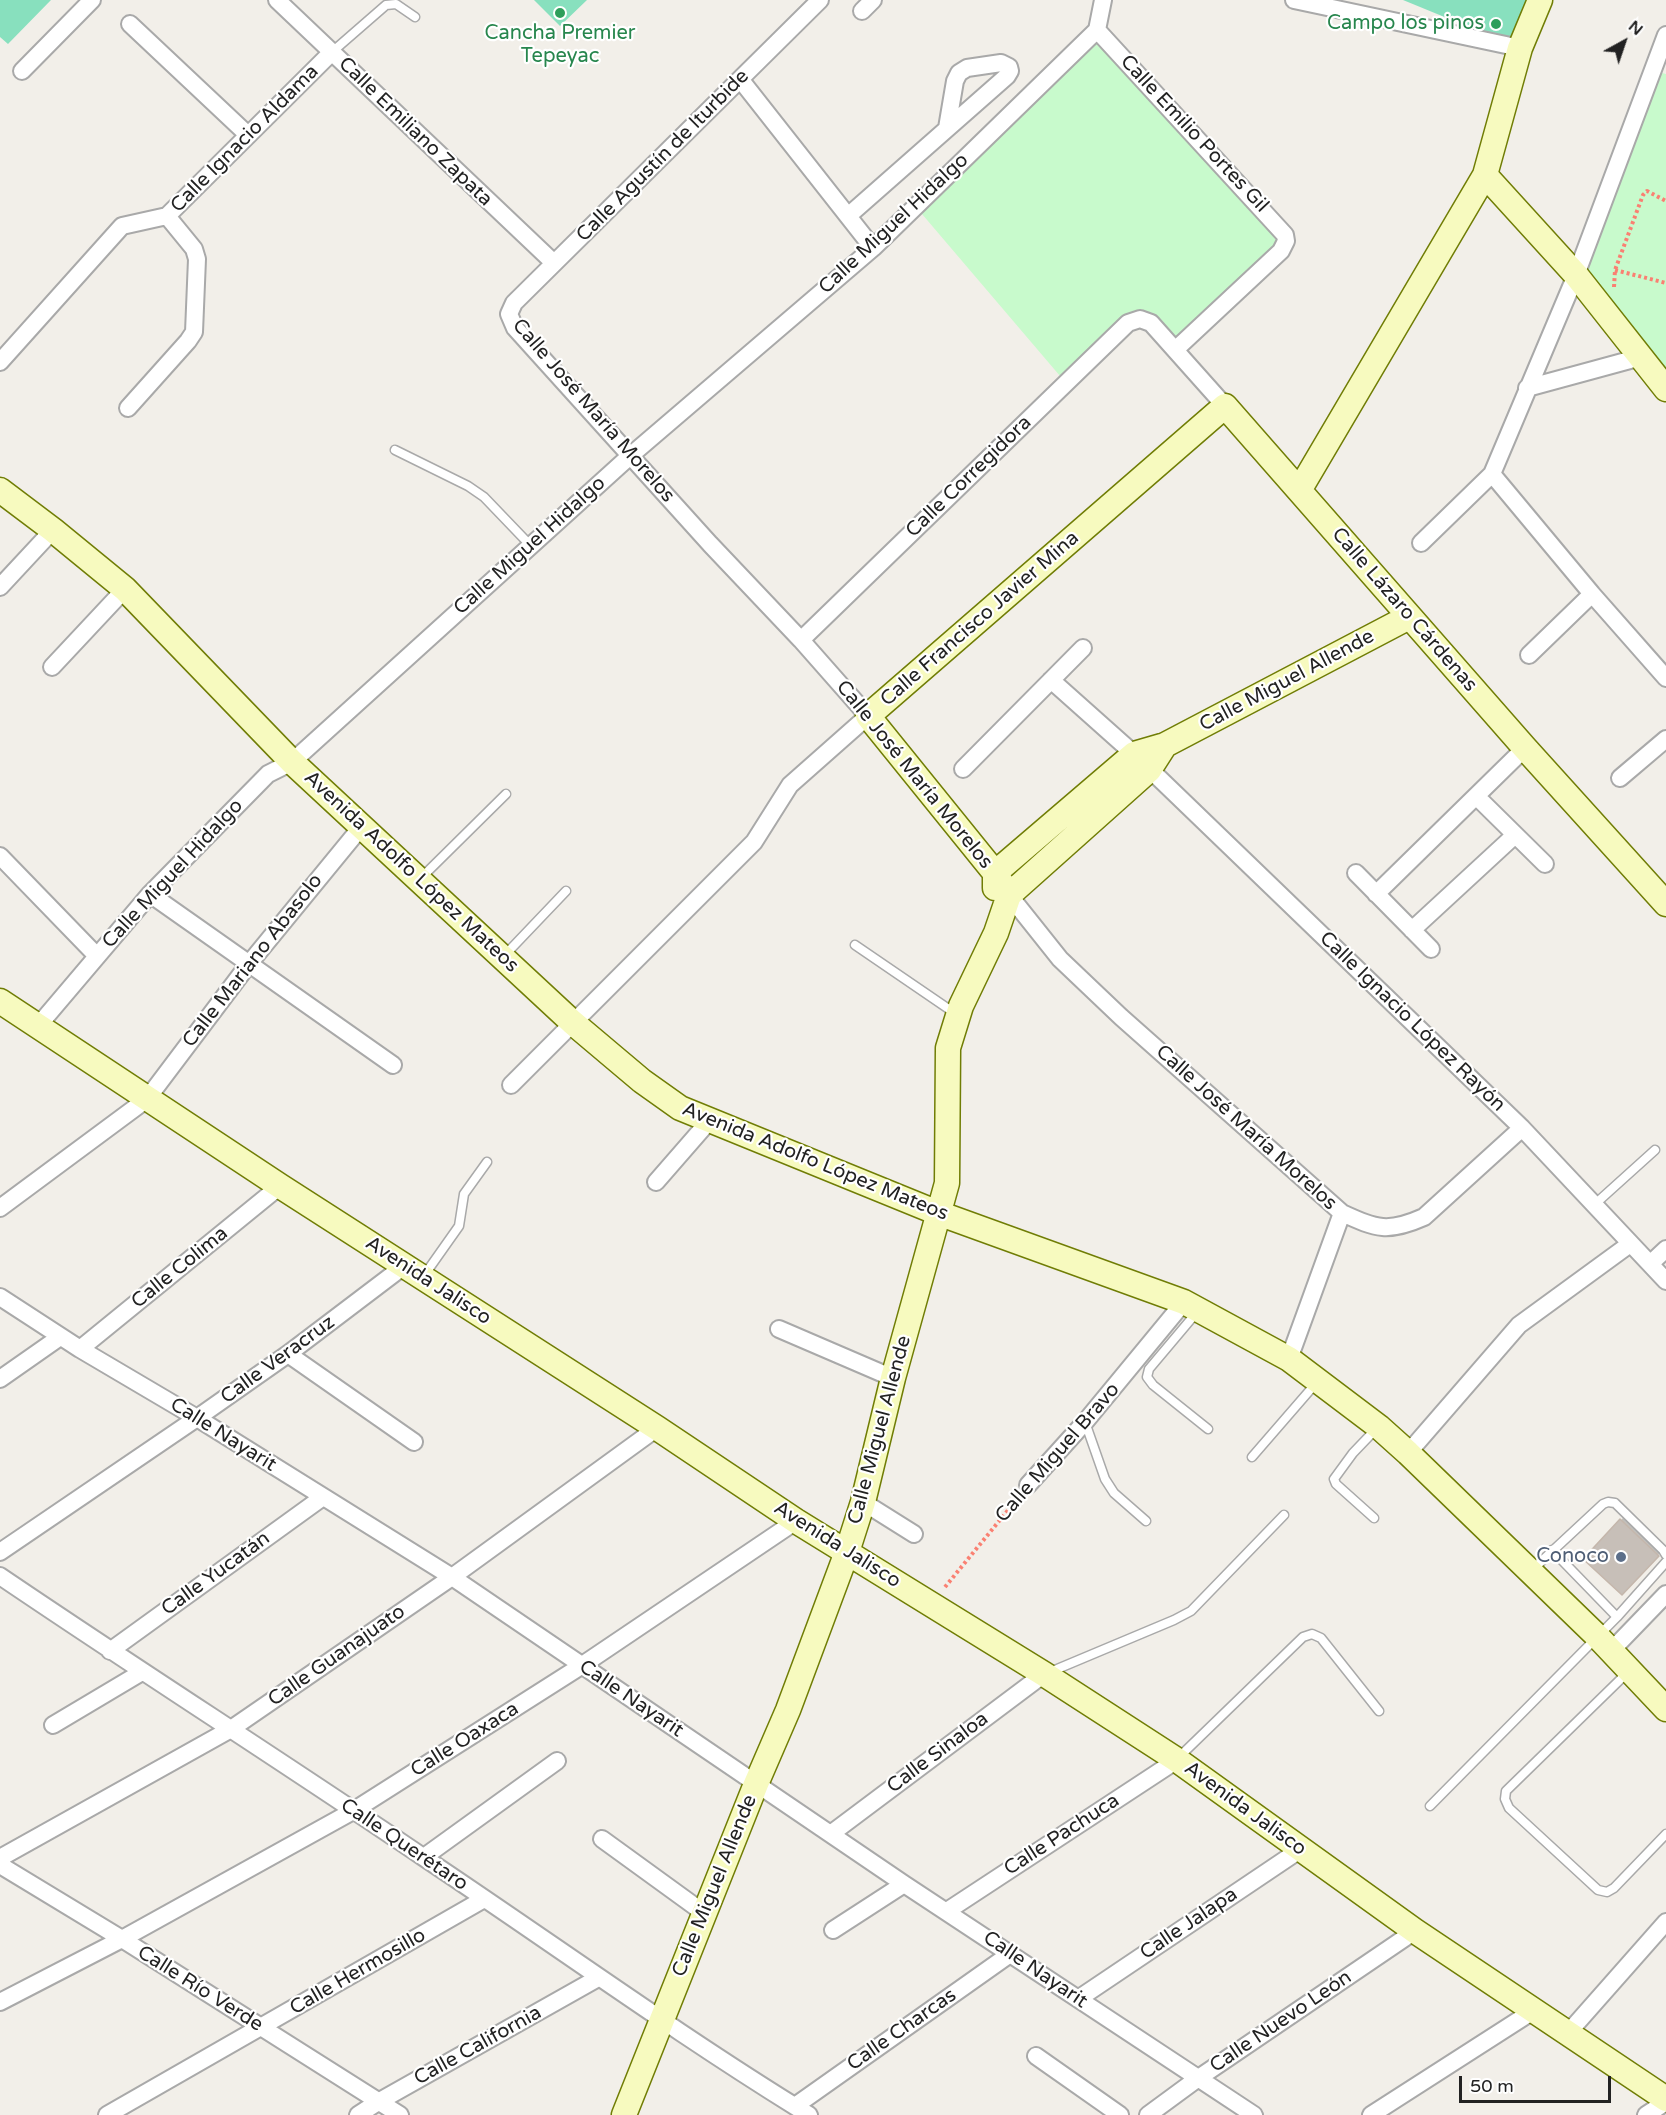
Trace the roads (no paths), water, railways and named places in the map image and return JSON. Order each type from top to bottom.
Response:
[{"type":"main road","points":[[1300,489],[1485,175],[1520,48],[1540,0]]},
{"type":"main road","points":[[1485,175],[1576,275],[1666,389]]},
{"type":"main road","name":"Calle Lázaro Cárdenas","points":[[1226,406],[1525,748],[1666,904]]},
{"type":"main road","name":"Calle Francisco Javier Mina","points":[[868,716],[1226,406]]},
{"type":"main road","name":"Avenida Adolfo López Mateos","points":[[0,490],[125,589],[292,762],[572,1022],[642,1081],[680,1108],[938,1213],[1192,1306],[1289,1359],[1379,1427],[1408,1453],[1604,1643],[1666,1708]]},
{"type":"main road","name":"Calle Miguel Allende","points":[[996,933],[995,873],[1165,746],[1409,616]]},
{"type":"main road","name":"Calle José María Morelos","points":[[868,716],[995,873],[1009,895]]},
{"type":"main road","name":"Calle Miguel Allende","points":[[624,2115],[756,1784],[788,1710],[847,1552],[863,1502],[893,1378],[947,1183],[948,1048],[958,1016],[996,933],[1009,895],[1142,762]]},
{"type":"main road","name":"Avenida Jalisco","points":[[0,1001],[280,1186],[657,1428],[796,1521],[1044,1674],[1177,1760],[1414,1931],[1666,2101]]},
{"type":"street","points":[[22,71],[92,0]]},
{"type":"street","name":"Calle Emiliano Zapata","points":[[277,0],[554,263]]},
{"type":"street","name":"Calle Agustín de Iturbide","points":[[509,314],[514,303],[820,0]]},
{"type":"street","points":[[1097,30],[1102,0]]},
{"type":"street","points":[[1294,0],[1520,48]]},
{"type":"street","points":[[130,24],[248,135]]},
{"type":"street","name":"Calle Emilio Portes Gil","points":[[1097,30],[1282,229],[1286,241],[1281,251],[1175,350]]},
{"type":"street","name":"Calle Miguel Hidalgo","points":[[38,1026],[150,894],[268,774],[292,762],[630,456],[873,248],[1097,30]]},
{"type":"street","points":[[1421,543],[1492,474],[1660,73],[1666,35]]},
{"type":"street","name":"Calle Ignacio Aldama","points":[[0,362],[122,226],[167,216],[332,52]]},
{"type":"street","points":[[740,79],[873,248]]},
{"type":"street","points":[[848,216],[947,129]]},
{"type":"street","points":[[128,408],[194,332],[197,259],[194,249],[167,216]]},
{"type":"street","name":"Calle José María Morelos","points":[[509,314],[515,328],[868,716]]},
{"type":"street","name":"Calle Lázaro Cárdenas","points":[[1140,319],[1151,323],[1226,406]]},
{"type":"street","name":"Calle Corregidora","points":[[801,640],[1128,323],[1140,319]]},
{"type":"street","points":[[1527,388],[1641,357]]},
{"type":"street","points":[[1492,474],[1666,678]]},
{"type":"street","points":[[0,588],[53,530]]},
{"type":"street","points":[[52,667],[125,589]]},
{"type":"street","points":[[1529,656],[1592,594]]},
{"type":"street","points":[[963,769],[1083,648]]},
{"type":"street","name":"Calle Ignacio López Rayón","points":[[1051,680],[1142,762],[1522,1128],[1666,1281]]},
{"type":"street","name":"Calle Francisco Javier Mina","points":[[510,1085],[754,842],[790,785],[868,716]]},
{"type":"street","points":[[1620,778],[1666,739]]},
{"type":"street","points":[[1376,894],[1525,748]]},
{"type":"street","points":[[1476,796],[1545,864]]},
{"type":"street","name":"Calle Mariano Abasolo","points":[[0,1208],[147,1098],[248,965],[362,826]]},
{"type":"street","points":[[1412,930],[1515,835]]},
{"type":"street","points":[[0,856],[96,955]]},
{"type":"street","points":[[1356,873],[1431,949]]},
{"type":"street","points":[[150,894],[393,1065]]},
{"type":"street","name":"Calle José María Morelos","points":[[1009,895],[1060,959],[1121,1017],[1342,1214],[1367,1225],[1389,1229],[1407,1225],[1424,1217],[1522,1128]]},
{"type":"street","points":[[656,1182],[710,1120]]},
{"type":"street","name":"Calle Colima","points":[[80,1349],[280,1186]]},
{"type":"street","name":"Calle José María Morelos","points":[[1289,1359],[1342,1214]]},
{"type":"street","points":[[1408,1453],[1519,1325],[1630,1244]]},
{"type":"street","points":[[1650,1264],[1666,1249]]},
{"type":"street","name":"Calle Veracruz","points":[[0,1552],[288,1354],[414,1272]]},
{"type":"street","name":"Calle Nayarit","points":[[0,1297],[60,1337],[197,1418],[452,1577],[904,1884],[1254,2115]]},
{"type":"street","name":"Calle Miguel Bravo","points":[[1028,1485],[1192,1306]]},
{"type":"street","points":[[779,1329],[893,1378]]},
{"type":"street","points":[[0,1379],[60,1337]]},
{"type":"street","points":[[288,1354],[414,1442]]},
{"type":"street","name":"Calle Guanajuato","points":[[0,1858],[231,1729],[452,1577],[657,1428]]},
{"type":"street","name":"Calle Yucatán","points":[[110,1651],[323,1497]]},
{"type":"street","points":[[863,1502],[915,1534]]},
{"type":"street","name":"Calle Oaxaca","points":[[0,2002],[122,1939],[353,1811],[581,1666],[796,1521]]},
{"type":"street","name":"Calle Querétaro","points":[[0,1576],[424,1857],[598,1978],[802,2111]]},
{"type":"street","points":[[1604,1643],[1666,1594]]},
{"type":"street","points":[[52,1725],[142,1672]]},
{"type":"street","name":"Calle Sinaloa","points":[[831,1833],[1044,1674]]},
{"type":"street","name":"Calle Pachuca","points":[[947,1911],[1177,1760]]},
{"type":"street","points":[[424,1857],[557,1761]]},
{"type":"street","points":[[602,1839],[704,1913]]},
{"type":"street","name":"Calle Jalapa","points":[[1078,2000],[1301,1849]]},
{"type":"street","name":"Calle Río Verde","points":[[0,1865],[122,1939],[400,2115]]},
{"type":"street","points":[[833,1930],[904,1884]]},
{"type":"street","name":"Calle Hermosillo","points":[[107,2115],[484,1899]]},
{"type":"street","points":[[1568,2033],[1666,1922]]},
{"type":"street","name":"Calle Nuevo León","points":[[1148,2115],[1414,1931]]},
{"type":"street","name":"Calle Charcas","points":[[802,2111],[1010,1954]]},
{"type":"street","name":"Calle California","points":[[358,2115],[598,1978]]},
{"type":"street","points":[[1371,2115],[1533,2011]]},
{"type":"street","points":[[1036,2056],[1120,2115]]},
{"type":"street","points":[[1646,2115],[1666,2101]]},
{"type":"lane","points":[[332,52],[386,5],[396,4],[415,17]]},
{"type":"lane","points":[[395,450],[468,486],[484,497],[531,546]]},
{"type":"lane","points":[[419,879],[506,794]]},
{"type":"lane","points":[[503,957],[566,891]]},
{"type":"lane","points":[[855,945],[958,1016]]},
{"type":"lane","points":[[1593,1205],[1655,1150]]},
{"type":"lane","points":[[414,1272],[459,1226],[464,1194],[487,1162]]},
{"type":"lane","points":[[1192,1306],[1149,1369],[1147,1377],[1153,1385],[1208,1429]]},
{"type":"lane","points":[[1252,1457],[1318,1381]]},
{"type":"lane","points":[[1085,1422],[1105,1479],[1114,1493],[1146,1521]]},
{"type":"lane","points":[[1374,1518],[1336,1484],[1334,1479],[1353,1453],[1379,1427]]},
{"type":"lane","points":[[1531,1571],[1603,1504],[1608,1502],[1615,1503],[1666,1555]]},
{"type":"lane","points":[[1044,1674],[1191,1611],[1284,1515]]},
{"type":"lane","points":[[1552,1550],[1617,1617]]},
{"type":"lane","points":[[1430,1806],[1604,1643],[1617,1617],[1666,1562]]},
{"type":"lane","points":[[1177,1760],[1303,1636],[1312,1634],[1321,1638],[1378,1711]]},
{"type":"lane","points":[[1630,1671],[1506,1791],[1504,1799],[1509,1808],[1598,1890],[1607,1892],[1614,1888],[1666,1834]]},
{"type":"place","name":"Cancha Premier Tepeyac","points":[[560,13]]},
{"type":"place","name":"Campo los pinos","points":[[1496,24]]},
{"type":"place","name":"Conoco","points":[[1621,1557]]}]
